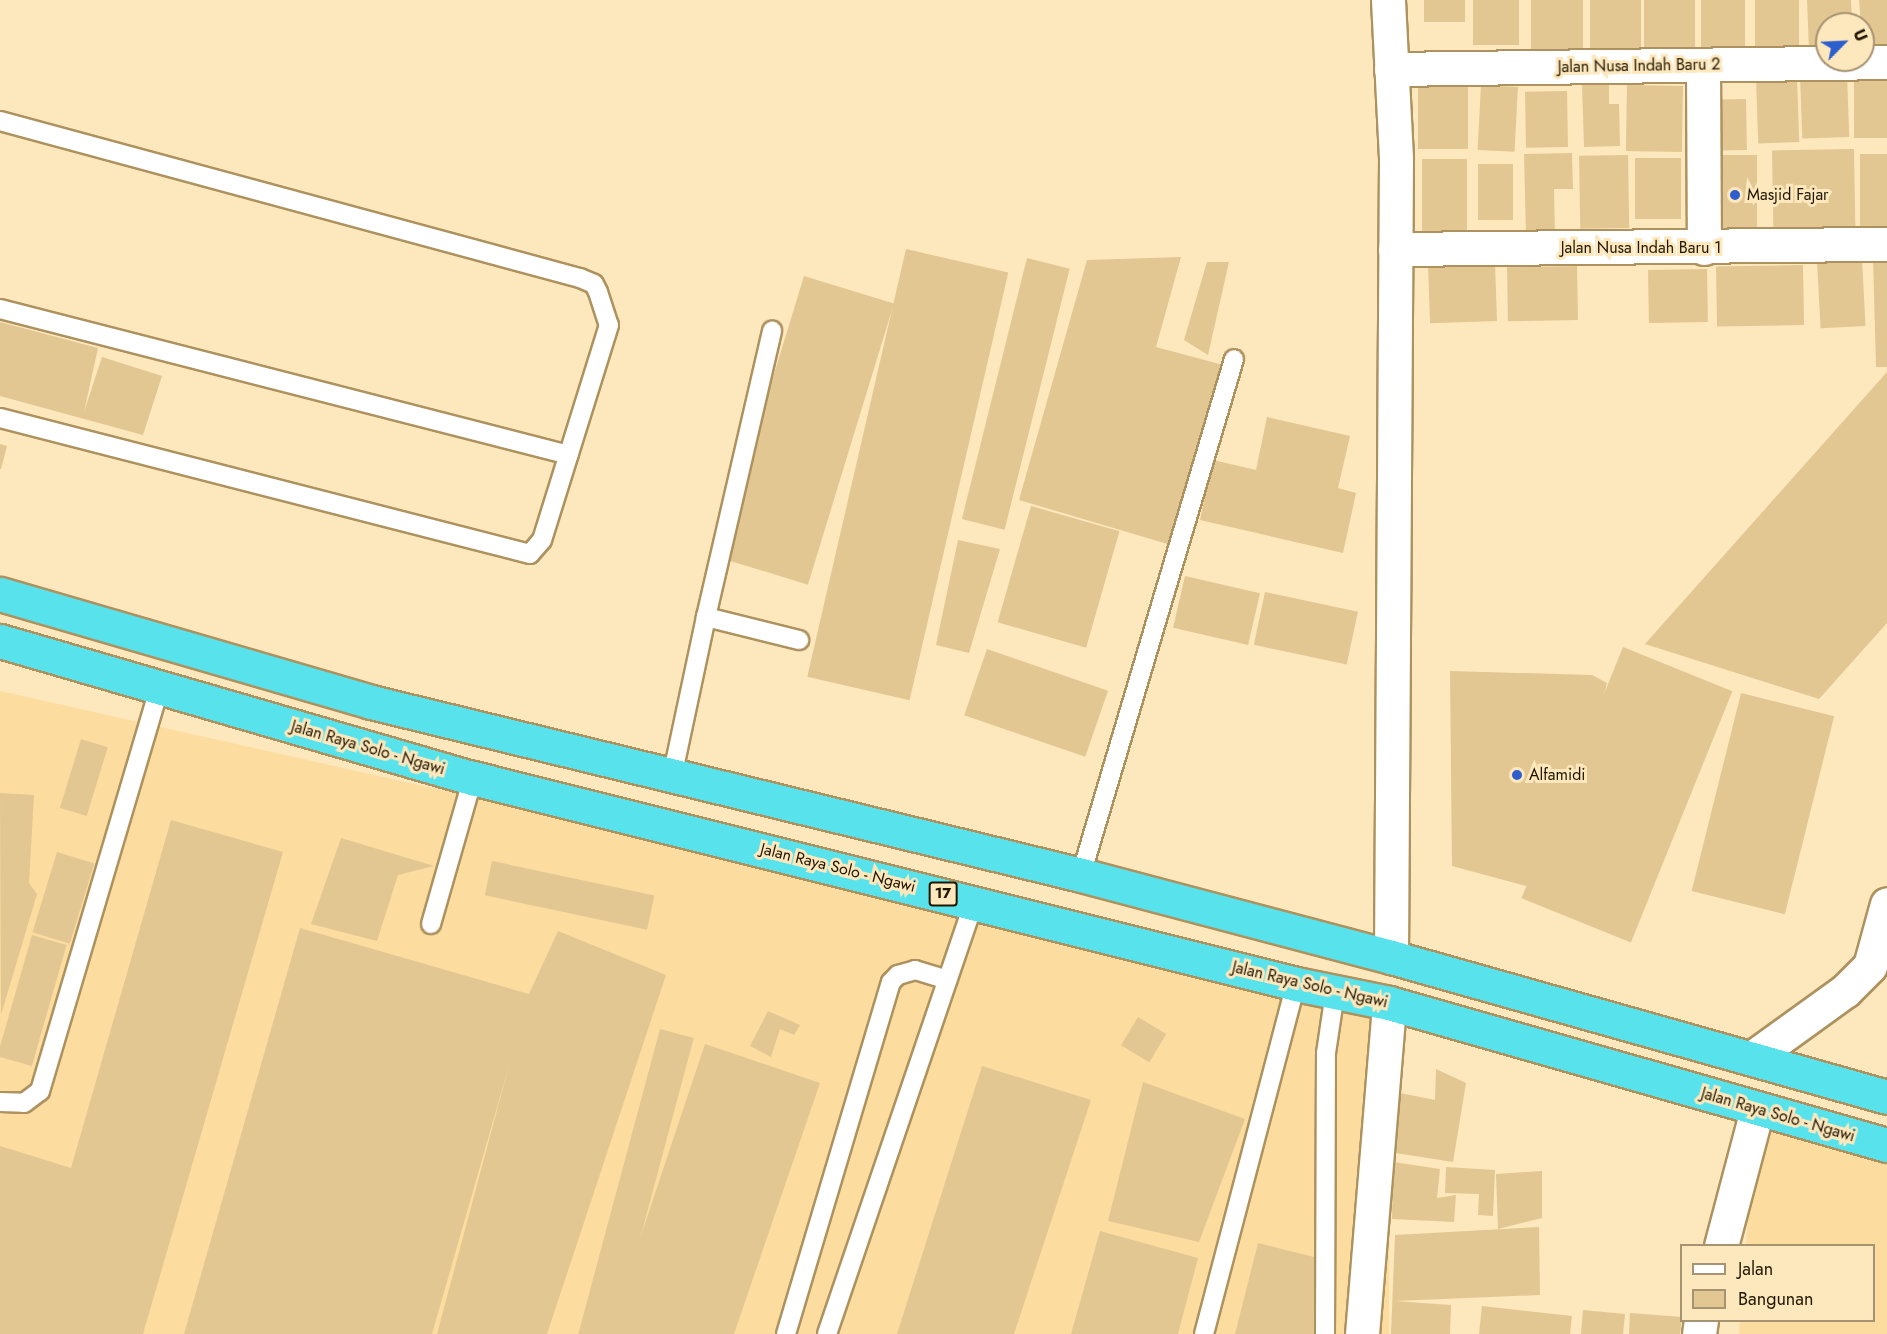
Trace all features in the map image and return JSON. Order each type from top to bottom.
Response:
[{"type":"highway","points":[[0,594],[371,702],[1081,875],[1391,957],[1887,1096]]},
{"type":"highway","name":"Jalan Raya Solo - Ngawi","points":[[0,641],[473,778],[1296,984],[1389,1003],[1757,1110],[1887,1145]]},
{"type":"highway","points":[[1389,1003],[1391,957]]},
{"type":"street","points":[[1388,0],[1395,249],[1391,957]]},
{"type":"street","name":"Jalan Nusa Indah Baru 2","points":[[1391,69],[1887,62]]},
{"type":"street","points":[[1704,65],[1704,248]]},
{"type":"street","name":"Jalan Nusa Indah Baru 1","points":[[1395,249],[1704,248],[1887,244]]},
{"type":"street","points":[[1752,1058],[1878,967],[1887,904]]},
{"type":"street","points":[[1362,1334],[1389,1003]]},
{"type":"street","points":[[1721,1244],[1757,1110]]},
{"type":"lane","points":[[0,121],[594,284],[605,305],[609,325],[542,540],[530,554],[0,417]]},
{"type":"lane","points":[[0,309],[569,455]]},
{"type":"lane","points":[[672,777],[772,330]]},
{"type":"lane","points":[[1081,875],[1234,359]]},
{"type":"lane","points":[[706,617],[800,640]]},
{"type":"lane","points":[[0,1102],[24,1103],[40,1091],[160,687]]},
{"type":"lane","points":[[431,924],[473,778]]},
{"type":"lane","points":[[827,1334],[974,902]]},
{"type":"lane","points":[[786,1334],[891,982],[898,975],[915,970],[947,980]]},
{"type":"lane","points":[[1204,1334],[1296,984]]},
{"type":"lane","points":[[1325,1334],[1326,1053],[1335,993]]},
{"type":"shaded area","points":[[0,691],[1389,1003],[1389,1334],[0,1334]]},
{"type":"shaded area","points":[[1757,1110],[1887,1145],[1887,1334],[1739,1334],[1740,1322],[1875,1322],[1875,1244],[1746,1244]]},
{"type":"building","points":[[1424,0],[1465,0],[1465,22],[1424,22]]},
{"type":"building","points":[[1473,0],[1519,0],[1519,45],[1473,45]]},
{"type":"building","points":[[1531,0],[1583,0],[1583,52],[1531,52]]},
{"type":"building","points":[[1590,0],[1641,0],[1641,50],[1590,50]]},
{"type":"building","points":[[1644,0],[1695,0],[1695,47],[1644,47]]},
{"type":"building","points":[[1701,0],[1745,0],[1745,49],[1701,49]]},
{"type":"building","points":[[1755,0],[1799,0],[1799,54],[1755,54]]},
{"type":"building","points":[[1807,0],[1851,0],[1852,12],[1815,12],[1815,50],[1809,50]]},
{"type":"building","points":[[1859,0],[1887,0],[1887,49],[1875,49],[1875,12],[1860,12]]},
{"type":"building","points":[[1847,73],[1849,137],[1802,139],[1800,75]]},
{"type":"building","points":[[1854,74],[1887,74],[1887,138],[1854,138]]},
{"type":"building","points":[[1797,78],[1799,142],[1758,143],[1756,79]]},
{"type":"building","points":[[1418,81],[1468,81],[1468,149],[1418,149]]},
{"type":"building","points":[[1582,83],[1609,83],[1609,104],[1619,104],[1620,146],[1584,147]]},
{"type":"building","points":[[1481,85],[1518,87],[1515,152],[1478,150]]},
{"type":"building","points":[[1627,85],[1683,86],[1682,152],[1626,151]]},
{"type":"building","points":[[1567,91],[1568,147],[1526,148],[1525,92]]},
{"type":"building","points":[[1746,99],[1747,150],[1710,151],[1709,100]]},
{"type":"building","points":[[1854,149],[1855,229],[1773,230],[1772,150]]},
{"type":"building","points":[[1572,153],[1573,189],[1554,189],[1555,235],[1526,235],[1524,154]]},
{"type":"building","points":[[1860,154],[1887,154],[1887,233],[1860,233]]},
{"type":"building","points":[[1628,155],[1629,228],[1580,229],[1579,156]]},
{"type":"building","name":"Masjid Fajar","points":[[1712,155],[1757,155],[1757,236],[1712,236]]},
{"type":"building","points":[[1635,158],[1681,158],[1681,219],[1635,219]]},
{"type":"building","points":[[1422,159],[1467,159],[1467,231],[1422,231]]},
{"type":"building","points":[[1478,164],[1513,164],[1513,220],[1478,220]]},
{"type":"building","points":[[906,249],[1008,273],[910,700],[807,677]]},
{"type":"building","points":[[1181,257],[1156,347],[1223,365],[1171,545],[1019,500],[1087,260]]},
{"type":"building","points":[[1027,258],[1070,269],[1005,530],[962,519]]},
{"type":"building","points":[[1873,258],[1887,258],[1887,367],[1876,367]]},
{"type":"building","points":[[1862,259],[1866,326],[1821,328],[1817,261]]},
{"type":"building","points":[[1207,262],[1229,262],[1208,355],[1184,340]]},
{"type":"building","points":[[1495,263],[1497,321],[1430,323],[1428,265]]},
{"type":"building","points":[[1803,265],[1804,325],[1717,327],[1716,267]]},
{"type":"building","points":[[1577,266],[1578,320],[1508,321],[1507,267]]},
{"type":"building","points":[[1707,269],[1708,322],[1649,323],[1648,270]]},
{"type":"building","points":[[804,276],[894,303],[808,585],[718,557]]},
{"type":"building","points":[[0,322],[98,348],[84,412],[102,357],[162,376],[143,435],[0,396]]},
{"type":"building","points":[[1887,372],[1887,623],[1819,699],[1645,644]]},
{"type":"building","points":[[1267,417],[1350,436],[1338,488],[1356,493],[1343,553],[1200,520],[1213,460],[1256,470]]},
{"type":"building","points":[[0,444],[7,446],[1,469],[0,469]]},
{"type":"building","points":[[1031,506],[1119,531],[1086,648],[998,622]]},
{"type":"building","points":[[958,540],[1000,549],[969,653],[936,645]]},
{"type":"building","points":[[1185,576],[1260,593],[1248,645],[1173,628]]},
{"type":"building","points":[[1265,592],[1358,612],[1347,665],[1254,645]]},
{"type":"building","points":[[1623,647],[1732,691],[1631,942],[1521,898]]},
{"type":"building","points":[[987,649],[1108,691],[1085,757],[964,715]]},
{"type":"building","name":"Alfamidi","points":[[1450,671],[1592,675],[1607,683],[1552,893],[1452,866]]},
{"type":"building","points":[[1741,693],[1834,716],[1785,914],[1692,891]]},
{"type":"building","points":[[81,739],[108,747],[87,816],[60,808]]},
{"type":"building","points":[[0,793],[34,795],[29,883],[37,894],[1,1015]]},
{"type":"building","points":[[171,820],[283,852],[143,1334],[0,1334],[0,1146],[71,1168]]},
{"type":"building","points":[[341,838],[434,866],[398,875],[377,941],[311,924]]},
{"type":"building","points":[[57,852],[94,863],[70,944],[32,932]]},
{"type":"building","points":[[492,861],[654,896],[647,930],[485,895]]},
{"type":"building","points":[[300,928],[529,994],[558,931],[666,975],[547,1334],[437,1334],[510,1062],[432,1334],[184,1334]]},
{"type":"building","points":[[32,935],[67,945],[32,1066],[0,1057],[0,1047]]},
{"type":"building","points":[[768,1011],[800,1025],[794,1035],[780,1029],[771,1057],[750,1046]]},
{"type":"building","points":[[1138,1017],[1166,1034],[1149,1062],[1121,1045]]},
{"type":"building","points":[[660,1029],[694,1038],[615,1334],[578,1334]]},
{"type":"building","points":[[705,1044],[820,1083],[734,1334],[608,1334]]},
{"type":"building","points":[[982,1066],[1091,1100],[1014,1334],[897,1334]]},
{"type":"building","points":[[1436,1069],[1466,1083],[1453,1162],[1389,1152],[1400,1093],[1435,1100]]},
{"type":"building","points":[[1143,1082],[1245,1119],[1199,1242],[1108,1221]]},
{"type":"building","points":[[1393,1162],[1440,1169],[1437,1198],[1456,1195],[1454,1222],[1392,1219]]},
{"type":"building","points":[[1446,1167],[1495,1170],[1493,1216],[1478,1215],[1479,1194],[1445,1193]]},
{"type":"building","points":[[1542,1171],[1542,1218],[1498,1229],[1496,1174]]},
{"type":"building","points":[[1539,1227],[1540,1295],[1395,1301],[1451,1305],[1450,1334],[1391,1334],[1395,1235]]},
{"type":"building","points":[[1100,1231],[1198,1258],[1178,1334],[1071,1334]]},
{"type":"building","points":[[1258,1243],[1322,1259],[1317,1334],[1235,1334]]},
{"type":"building","points":[[1482,1306],[1572,1316],[1570,1334],[1479,1334]]},
{"type":"building","points":[[1583,1310],[1625,1314],[1623,1334],[1581,1334]]},
{"type":"building","points":[[1630,1313],[1680,1317],[1680,1334],[1629,1334]]},
{"type":"place","name":"Masjid Fajar","points":[[1735,195]]},
{"type":"place","name":"Alfamidi","points":[[1517,775]]}]
